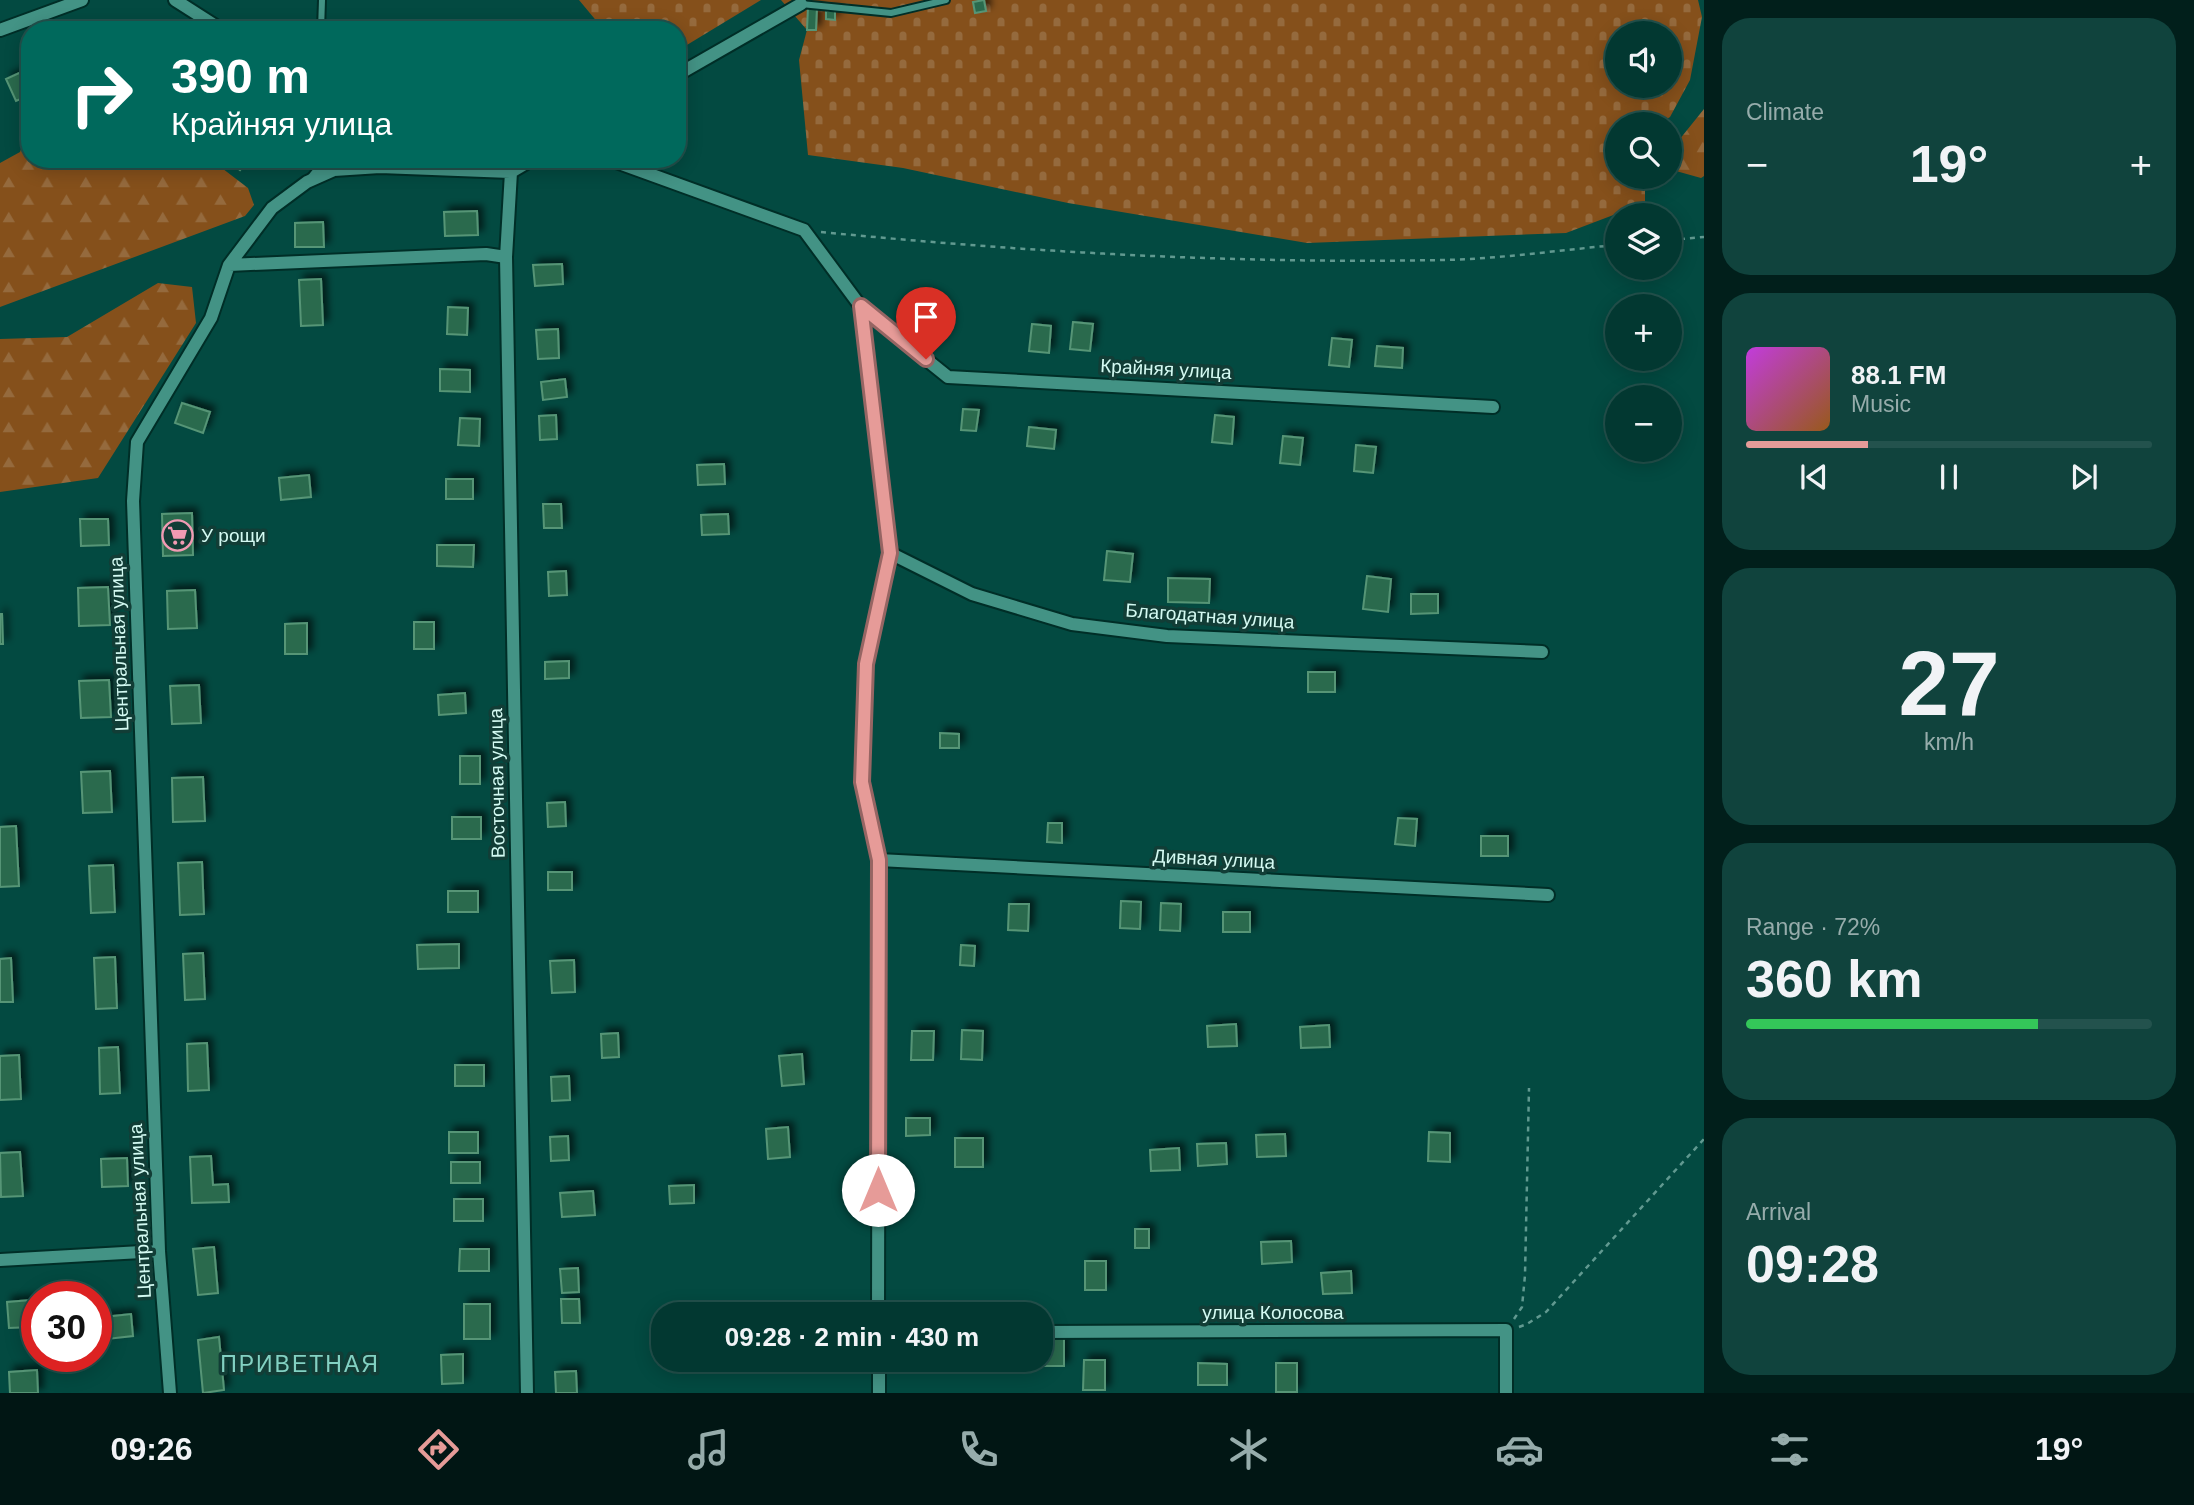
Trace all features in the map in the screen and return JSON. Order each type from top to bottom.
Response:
[{"type":"street","points":[[25,21],[82,0]]},
{"type":"street","points":[[175,0],[208,21]]},
{"type":"street","points":[[686,70],[801,4]]},
{"type":"street","points":[[0,30],[21,22]]},
{"type":"street","name":"Центральная улица","points":[[170,1393],[159,1251],[133,501],[137,442],[211,318],[229,265],[272,208],[307,182],[334,170],[365,168]]},
{"type":"street","name":"Центральная улица","points":[[402,168],[511,172]]},
{"type":"street","points":[[466,168],[470,171]]},
{"type":"street","points":[[511,172],[518,168]]},
{"type":"street","points":[[633,168],[804,230]]},
{"type":"street","name":"Восточная улица","points":[[511,172],[506,257],[527,1393]]},
{"type":"street","name":"Крайняя улица","points":[[804,230],[861,306],[948,377],[1493,407]]},
{"type":"street","points":[[229,265],[486,254],[506,257]]},
{"type":"street","points":[[861,306],[890,553],[866,664],[862,782],[879,860],[878,1302]]},
{"type":"street","name":"Благодатная улица","points":[[890,553],[972,594],[1072,624],[1167,636],[1542,652]]},
{"type":"street","name":"Дивная улица","points":[[879,860],[1548,895]]},
{"type":"street","points":[[0,1260],[159,1251]]},
{"type":"street","points":[[1506,1330],[1506,1393]]},
{"type":"street","name":"улица Колосова","points":[[1053,1332],[1506,1330]]},
{"type":"street","points":[[879,1372],[879,1393]]},
{"type":"lane","points":[[322,21],[323,0]]},
{"type":"lane","points":[[801,4],[830,3],[891,13],[946,0]]},
{"type":"lane","points":[[307,182],[318,168]]},
{"type":"path","points":[[804,230],[943,244],[1223,259],[1445,260],[1605,246]]},
{"type":"path","points":[[1682,239],[1704,237]]},
{"type":"path","points":[[1506,1330],[1522,1307],[1523,1297],[1529,1088]]},
{"type":"path","points":[[1506,1330],[1527,1324],[1546,1312],[1704,1139]]},
{"type":"green space","points":[[579,0],[761,0],[686,46],[686,21],[596,21]]},
{"type":"green space","points":[[781,0],[1698,0],[1702,17],[1690,80],[1682,95],[1682,21],[1605,21],[1605,98],[1680,98],[1673,112],[1605,112],[1605,189],[1645,189],[1645,203],[1605,203],[1605,218],[1566,233],[1307,243],[1068,203],[903,168],[808,155],[799,60],[807,30]]},
{"type":"green space","points":[[1704,109],[1704,176],[1701,178],[1682,173],[1682,136]]},
{"type":"green space","points":[[21,149],[21,168],[222,168],[248,188],[254,205],[245,216],[0,307],[0,163]]},
{"type":"green space","points":[[158,283],[192,287],[196,323],[98,478],[0,492],[0,339],[67,337]]},
{"type":"building","points":[[984,0],[986,11],[975,13],[973,2]]},
{"type":"building","points":[[808,7],[817,7],[816,30],[807,30]]},
{"type":"building","points":[[826,11],[835,11],[835,20],[826,19]]},
{"type":"building","points":[[21,72],[21,99],[16,101],[6,79]]},
{"type":"building","points":[[477,211],[478,235],[445,236],[444,212]]},
{"type":"building","points":[[323,222],[324,247],[295,247],[295,223]]},
{"type":"building","points":[[562,264],[563,284],[535,286],[533,265]]},
{"type":"building","points":[[321,279],[323,325],[301,326],[299,280]]},
{"type":"building","points":[[448,307],[468,308],[467,335],[447,334]]},
{"type":"building","points":[[1073,322],[1093,324],[1090,351],[1070,349]]},
{"type":"building","points":[[1032,324],[1051,326],[1049,353],[1029,351]]},
{"type":"building","points":[[558,329],[559,358],[538,359],[536,330]]},
{"type":"building","points":[[1332,338],[1352,340],[1349,367],[1329,365]]},
{"type":"building","points":[[1377,346],[1403,348],[1402,368],[1375,366]]},
{"type":"building","points":[[440,369],[470,370],[470,392],[440,391]]},
{"type":"building","points":[[565,379],[567,397],[543,400],[541,382]]},
{"type":"building","points":[[182,403],[210,412],[203,433],[175,423]]},
{"type":"building","points":[[963,409],[979,410],[976,431],[961,430]]},
{"type":"building","points":[[556,415],[557,439],[540,440],[539,416]]},
{"type":"building","points":[[1215,415],[1234,417],[1232,444],[1212,442]]},
{"type":"building","points":[[460,418],[480,419],[479,446],[458,445]]},
{"type":"building","points":[[1029,427],[1056,430],[1054,449],[1027,446]]},
{"type":"building","points":[[1283,436],[1303,438],[1300,465],[1280,463]]},
{"type":"building","points":[[1356,445],[1376,447],[1373,473],[1354,471]]},
{"type":"building","points":[[724,464],[725,484],[698,485],[697,465]]},
{"type":"building","points":[[309,475],[311,497],[281,500],[279,478]]},
{"type":"building","points":[[446,479],[473,479],[473,499],[446,499]]},
{"type":"building","points":[[543,504],[561,504],[562,528],[544,528]]},
{"type":"building","name":"У рощи","points":[[192,513],[193,555],[163,556],[162,514]]},
{"type":"building","points":[[728,514],[729,534],[702,535],[701,515]]},
{"type":"building","points":[[80,519],[108,519],[109,545],[81,546]]},
{"type":"building","points":[[437,545],[474,545],[473,567],[437,566]]},
{"type":"building","points":[[1107,551],[1133,554],[1130,582],[1104,580]]},
{"type":"building","points":[[566,571],[567,595],[549,596],[548,572]]},
{"type":"building","points":[[1367,576],[1391,579],[1388,612],[1363,609]]},
{"type":"building","points":[[1168,578],[1210,579],[1209,603],[1168,602]]},
{"type":"building","points":[[108,587],[110,625],[79,626],[78,588]]},
{"type":"building","points":[[195,590],[197,628],[168,629],[167,591]]},
{"type":"building","points":[[1411,594],[1438,594],[1438,613],[1411,614]]},
{"type":"building","points":[[2,614],[3,644],[0,644]]},
{"type":"building","points":[[414,622],[434,622],[434,649],[414,649]]},
{"type":"building","points":[[307,623],[307,654],[285,654],[285,624]]},
{"type":"building","points":[[569,661],[569,678],[545,679],[545,662]]},
{"type":"building","points":[[1308,672],[1335,672],[1335,692],[1308,692]]},
{"type":"building","points":[[109,680],[111,717],[81,718],[79,681]]},
{"type":"building","points":[[199,685],[201,723],[172,724],[170,686]]},
{"type":"building","points":[[465,693],[466,713],[439,715],[438,695]]},
{"type":"building","points":[[940,733],[959,734],[959,748],[940,748]]},
{"type":"building","points":[[460,756],[480,756],[480,784],[460,784]]},
{"type":"building","points":[[110,771],[112,812],[83,813],[81,772]]},
{"type":"building","points":[[203,777],[205,821],[173,822],[172,778]]},
{"type":"building","points":[[565,802],[566,826],[548,827],[547,803]]},
{"type":"building","points":[[452,817],[481,817],[481,839],[452,839]]},
{"type":"building","points":[[1398,818],[1417,819],[1415,846],[1395,844]]},
{"type":"building","points":[[1048,823],[1062,823],[1062,843],[1047,842]]},
{"type":"building","points":[[16,826],[19,886],[0,887],[0,827]]},
{"type":"building","points":[[1481,836],[1508,836],[1508,856],[1481,856]]},
{"type":"building","points":[[202,862],[204,914],[180,915],[178,863]]},
{"type":"building","points":[[113,865],[115,912],[91,913],[89,866]]},
{"type":"building","points":[[548,872],[572,872],[572,890],[548,890]]},
{"type":"building","points":[[448,891],[478,891],[478,912],[448,912]]},
{"type":"building","points":[[1121,901],[1141,902],[1140,929],[1120,928]]},
{"type":"building","points":[[1161,903],[1181,904],[1180,931],[1160,930]]},
{"type":"building","points":[[1009,904],[1029,904],[1028,931],[1008,930]]},
{"type":"building","points":[[1223,912],[1250,912],[1250,932],[1223,932]]},
{"type":"building","points":[[459,944],[459,968],[418,969],[417,945]]},
{"type":"building","points":[[961,945],[975,946],[974,966],[960,965]]},
{"type":"building","points":[[203,953],[205,999],[185,1000],[183,954]]},
{"type":"building","points":[[115,957],[117,1008],[96,1009],[94,958]]},
{"type":"building","points":[[11,958],[13,1002],[0,1002],[0,959]]},
{"type":"building","points":[[574,960],[575,992],[552,993],[550,961]]},
{"type":"building","points":[[1236,1024],[1237,1046],[1208,1047],[1207,1026]]},
{"type":"building","points":[[1329,1025],[1330,1047],[1301,1048],[1300,1027]]},
{"type":"building","points":[[962,1030],[983,1031],[982,1060],[961,1059]]},
{"type":"building","points":[[912,1031],[934,1031],[933,1060],[911,1060]]},
{"type":"building","points":[[618,1033],[619,1057],[602,1058],[601,1034]]},
{"type":"building","points":[[207,1043],[209,1090],[188,1091],[187,1044]]},
{"type":"building","points":[[118,1047],[120,1093],[100,1094],[99,1048]]},
{"type":"building","points":[[802,1054],[804,1084],[782,1086],[779,1056]]},
{"type":"building","points":[[19,1055],[21,1099],[0,1100],[0,1056]]},
{"type":"building","points":[[455,1065],[484,1065],[484,1086],[455,1086]]},
{"type":"building","points":[[569,1076],[570,1100],[552,1101],[551,1077]]},
{"type":"building","points":[[906,1118],[930,1118],[930,1135],[906,1136]]},
{"type":"building","points":[[788,1127],[790,1157],[768,1159],[766,1129]]},
{"type":"building","points":[[449,1132],[478,1132],[478,1153],[449,1153]]},
{"type":"building","points":[[1429,1132],[1450,1133],[1450,1162],[1428,1161]]},
{"type":"building","points":[[1285,1134],[1286,1156],[1257,1157],[1256,1135]]},
{"type":"building","points":[[568,1136],[569,1160],[551,1161],[550,1137]]},
{"type":"building","points":[[955,1138],[983,1138],[983,1167],[955,1167]]},
{"type":"building","points":[[1226,1143],[1227,1164],[1198,1166],[1197,1144]]},
{"type":"building","points":[[1179,1148],[1180,1170],[1151,1171],[1150,1150]]},
{"type":"building","points":[[20,1152],[23,1196],[1,1197],[0,1153]]},
{"type":"building","points":[[211,1156],[213,1185],[228,1184],[229,1202],[192,1203],[190,1157]]},
{"type":"building","points":[[127,1158],[128,1186],[102,1187],[101,1159]]},
{"type":"building","points":[[451,1162],[480,1162],[480,1183],[451,1183]]},
{"type":"building","points":[[694,1185],[694,1203],[670,1204],[669,1186]]},
{"type":"building","points":[[593,1191],[595,1215],[562,1217],[560,1193]]},
{"type":"building","points":[[454,1199],[483,1199],[483,1221],[454,1221]]},
{"type":"building","points":[[1135,1229],[1149,1229],[1149,1248],[1135,1248]]},
{"type":"building","points":[[1291,1241],[1292,1262],[1262,1264],[1261,1242]]},
{"type":"building","points":[[214,1247],[218,1293],[198,1295],[193,1249]]},
{"type":"building","points":[[460,1249],[489,1249],[489,1271],[459,1271]]},
{"type":"building","points":[[1085,1261],[1106,1261],[1106,1290],[1085,1290]]},
{"type":"building","points":[[578,1268],[579,1292],[562,1293],[560,1269]]},
{"type":"building","points":[[1351,1271],[1352,1293],[1323,1294],[1321,1273]]},
{"type":"building","points":[[561,1299],[579,1299],[580,1323],[562,1323]]},
{"type":"building","points":[[21,1301],[21,1328],[9,1328],[7,1302]]},
{"type":"building","points":[[464,1304],[490,1304],[490,1339],[464,1339]]},
{"type":"building","points":[[131,1314],[133,1336],[112,1338],[112,1316]]},
{"type":"building","points":[[219,1337],[224,1390],[203,1393],[198,1340]]},
{"type":"building","points":[[1053,1337],[1064,1337],[1064,1366],[1053,1366]]},
{"type":"building","points":[[463,1354],[463,1383],[442,1384],[441,1355]]},
{"type":"building","points":[[1084,1360],[1105,1360],[1105,1390],[1083,1390]]},
{"type":"building","points":[[1198,1363],[1227,1364],[1227,1385],[1198,1385]]},
{"type":"building","points":[[1276,1363],[1297,1363],[1297,1392],[1276,1392]]},
{"type":"building","points":[[576,1371],[577,1393],[556,1393],[555,1372]]},
{"type":"building","points":[[9,1372],[37,1372],[38,1393],[10,1393]]},
{"type":"place","name":"У рощи","points":[[178,535]]},
{"type":"district","name":"ПРИВЕТНАЯ","points":[[300,1364]]},
{"type":"route","points":[[878,1190],[879,860],[862,782],[866,664],[890,553],[861,306],[926,359]]}]
